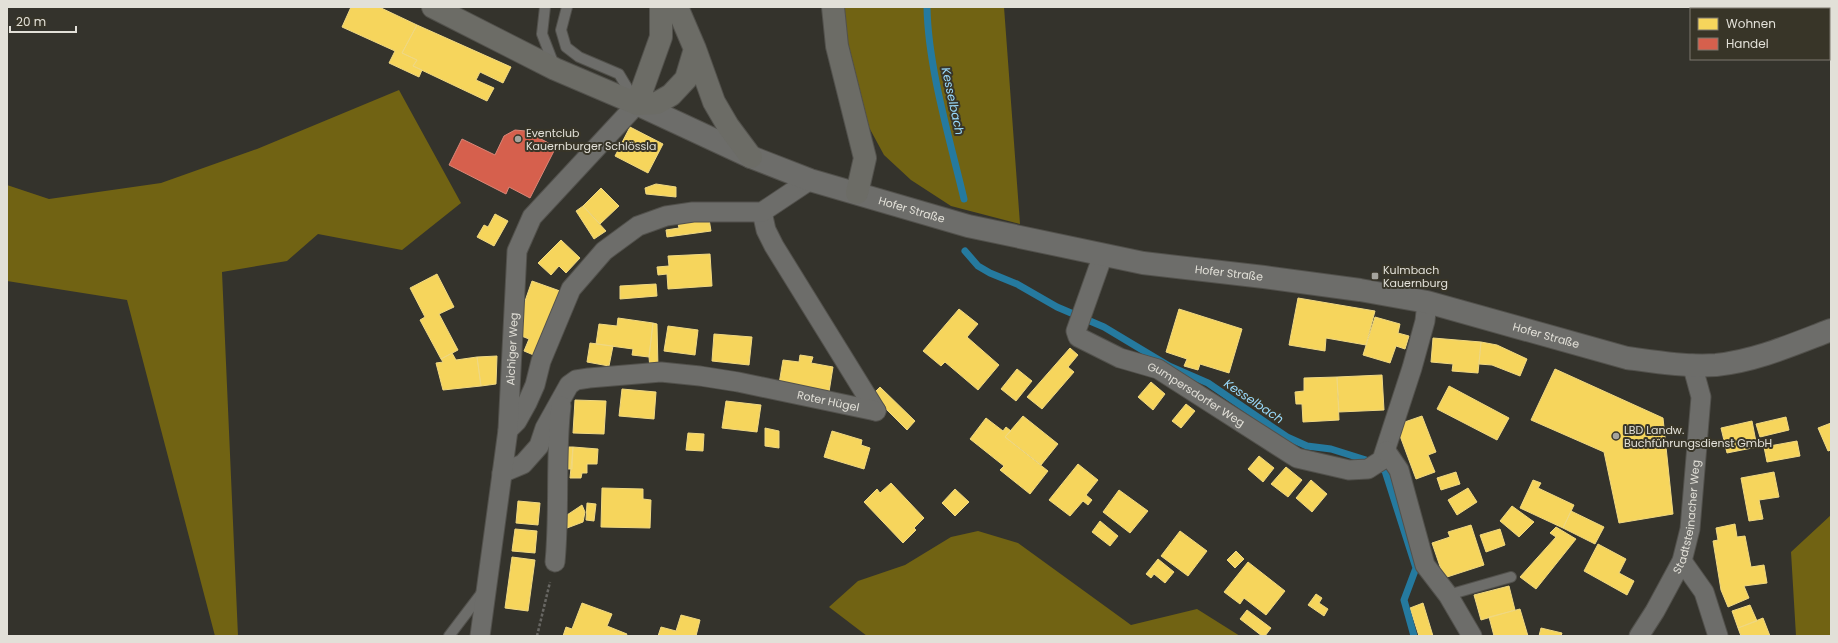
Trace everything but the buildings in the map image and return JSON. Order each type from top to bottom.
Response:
[{"type":"highway","points":[[433,7],[555,69],[637,104],[657,102],[671,95],[686,79],[695,49]]},
{"type":"highway","points":[[637,104],[661,37],[661,7]]},
{"type":"highway","points":[[677,7],[695,49],[714,102],[728,126],[751,157]]},
{"type":"highway","points":[[833,7],[837,46],[865,158],[857,193]]},
{"type":"street","name":"Hofer Straße","points":[[637,104],[751,157],[810,180],[968,226],[1143,263],[1360,290],[1427,302],[1627,358],[1692,364],[1717,364],[1764,355],[1831,330]]},
{"type":"street","name":"Aichiger Weg","points":[[480,636],[508,430],[517,251],[532,217],[637,104]]},
{"type":"street","points":[[508,430],[517,421],[527,403],[535,385],[541,361],[571,289],[604,251],[638,226],[666,216],[693,212],[762,212],[810,180]]},
{"type":"street","name":"Roter Hügel","points":[[502,472],[523,464],[539,446],[545,428],[562,397],[569,385],[576,380],[617,374],[661,372],[738,382],[876,411],[777,252],[766,230],[762,212]]},
{"type":"street","name":"Gumpersdorfer Weg","points":[[1103,255],[1076,331],[1078,337],[1120,358],[1158,369],[1297,458],[1349,470],[1379,460]]},
{"type":"street","points":[[1427,302],[1417,348],[1379,460],[1400,470],[1425,565],[1448,595],[1472,636]]},
{"type":"street","name":"Stadtsteinacher Weg","points":[[1639,636],[1655,611],[1682,561],[1690,529],[1701,397],[1692,364]]},
{"type":"street","points":[[555,562],[558,532],[558,430],[562,397]]},
{"type":"street","points":[[1682,561],[1704,592],[1718,636]]},
{"type":"lane","points":[[545,7],[542,34],[555,69]]},
{"type":"lane","points":[[567,7],[561,30],[566,47],[579,57],[619,74],[637,104]]},
{"type":"lane","points":[[1448,595],[1511,577]]},
{"type":"lane","points":[[449,636],[488,584]]},
{"type":"path","points":[[537,636],[555,562]]},
{"type":"shaded area","points":[[843,7],[1004,7],[1020,224],[951,206],[911,180],[884,155],[865,120],[850,61]]},
{"type":"shaded area","points":[[399,90],[461,203],[402,250],[318,234],[287,261],[222,272],[238,636],[215,636],[127,300],[7,281],[7,185],[49,199],[161,183],[257,149]]},
{"type":"shaded area","points":[[1831,515],[1831,636],[1796,636],[1791,552]]},
{"type":"shaded area","points":[[978,531],[1018,543],[1131,625],[1197,609],[1240,636],[867,636],[829,607],[858,581],[905,565],[951,537]]},
{"type":"waterway","name":"Kesselbach","points":[[927,7],[928,30],[935,79],[964,199]]},
{"type":"waterway","name":"Kesselbach","points":[[965,251],[978,266],[990,273],[1017,284],[1057,307],[1104,327],[1169,366],[1208,383],[1287,437],[1307,446],[1331,449],[1366,460],[1385,471],[1416,568],[1404,600],[1414,636]]},
{"type":"place","name":"Eventclub Kauernburger Schlössla","points":[[518,139]]},
{"type":"place","name":"Kulmbach Kauernburg","points":[[1375,276]]},
{"type":"place","name":"LBD Landw. Buchführungsdienst GmbH","points":[[1616,436]]}]
